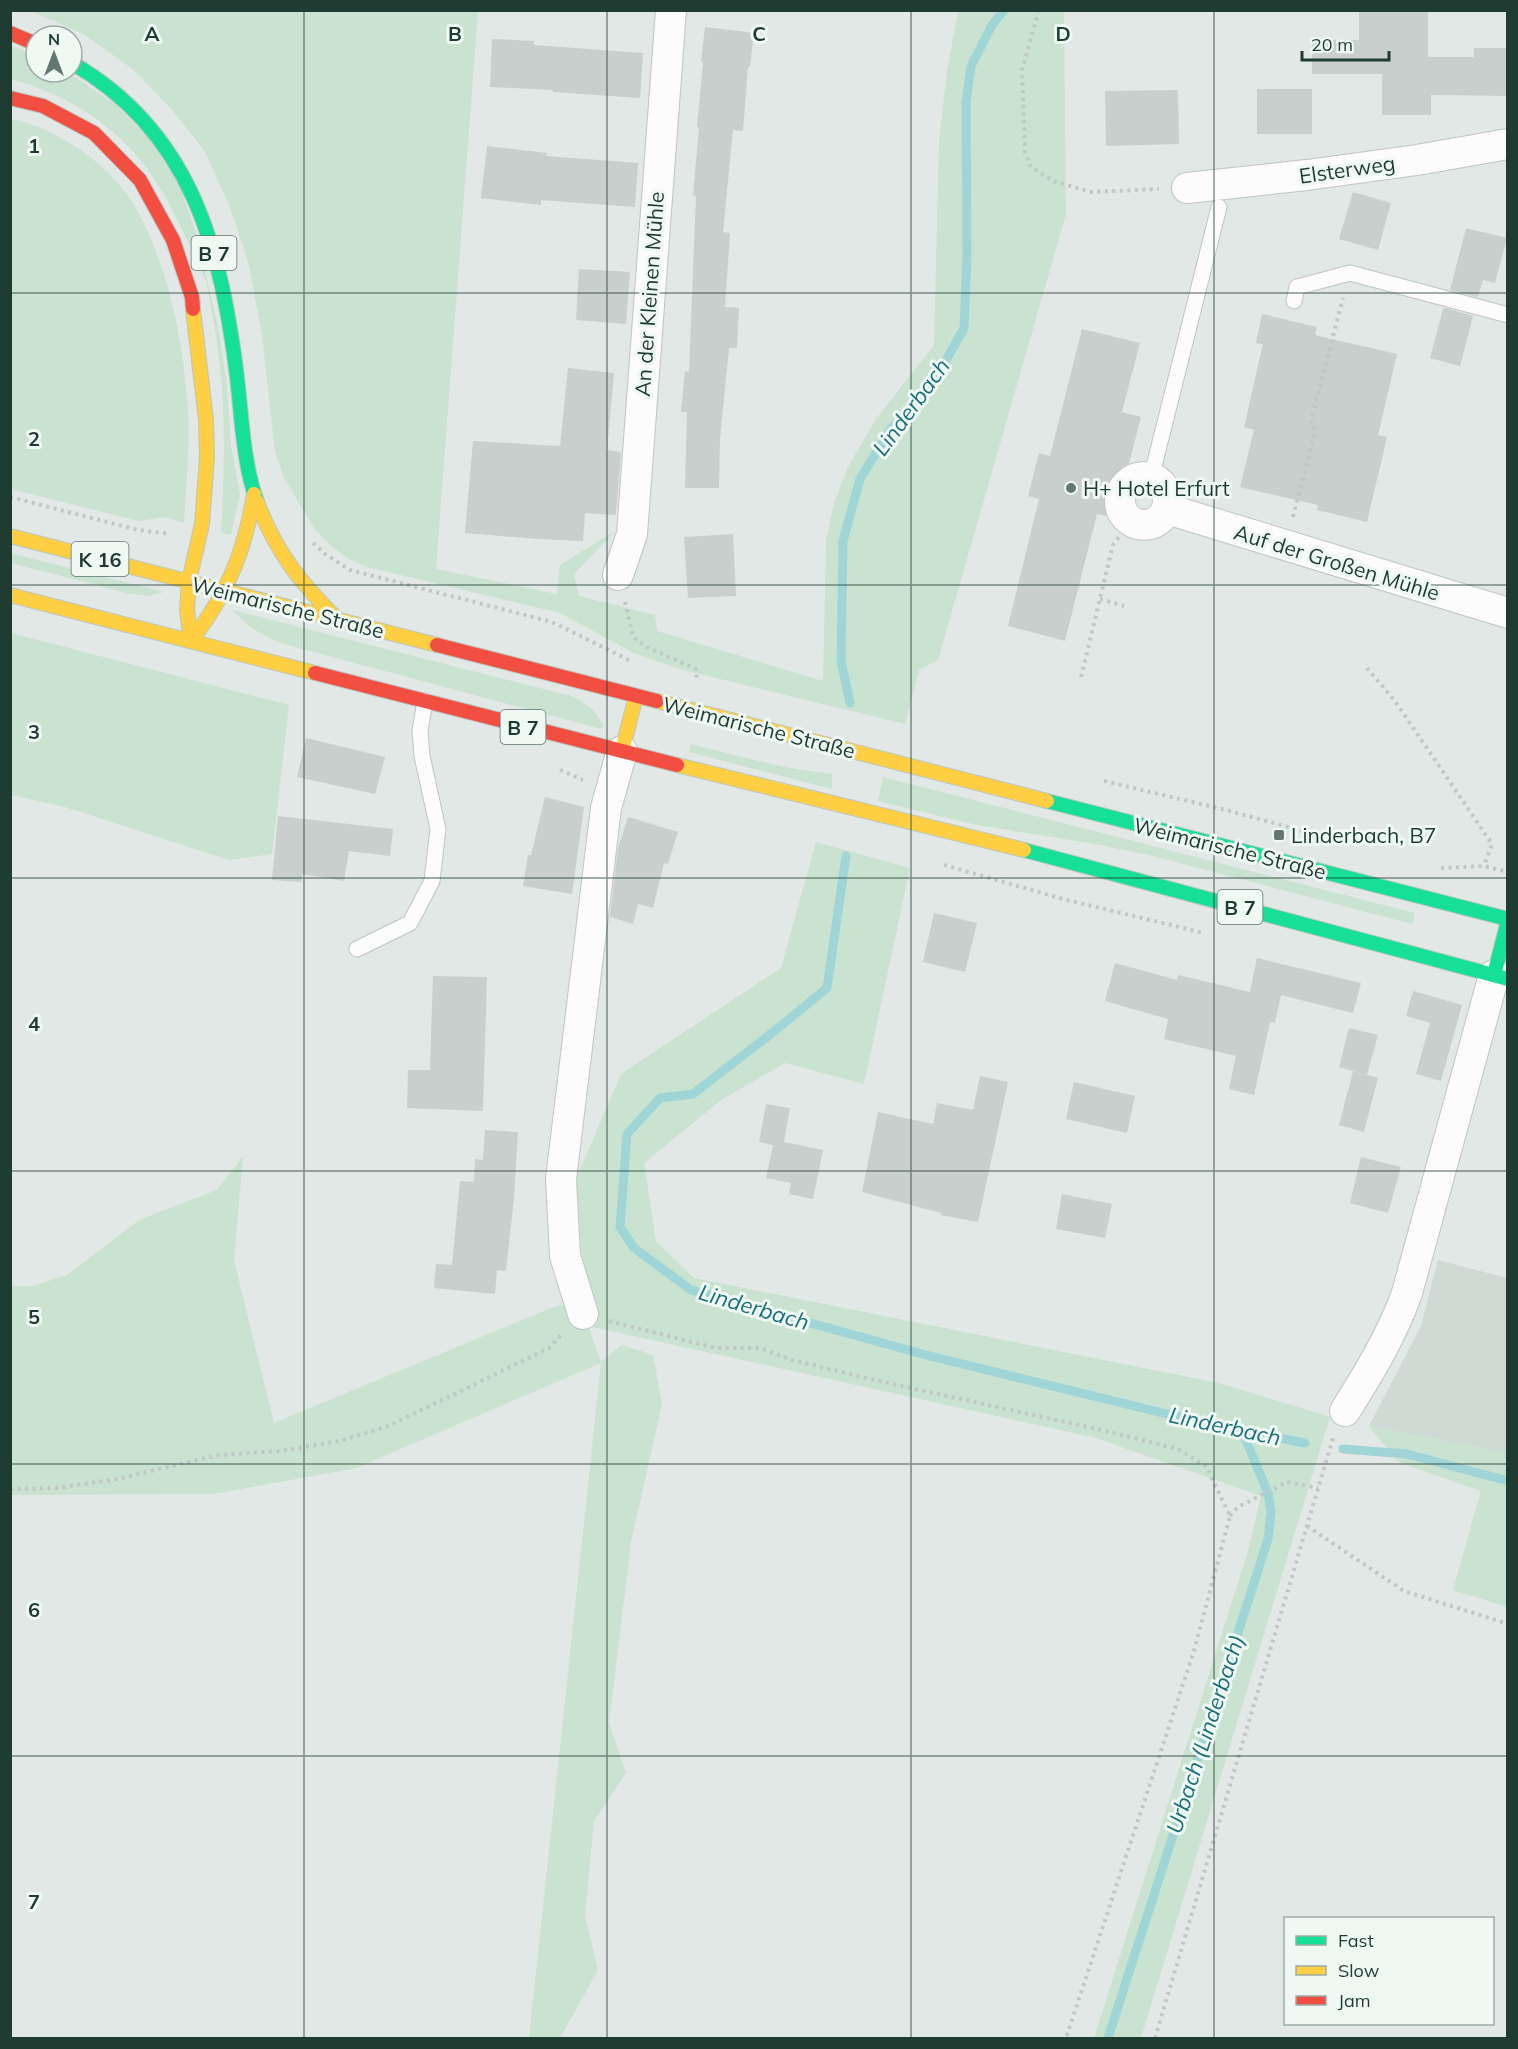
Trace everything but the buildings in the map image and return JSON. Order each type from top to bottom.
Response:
[{"type":"main road","points":[[10,33],[24,39]]},
{"type":"main road","name":"B 7","points":[[84,71],[109,88],[143,120],[173,158],[200,212],[218,266],[230,327],[245,453],[254,494],[289,564],[305,586],[337,619]]},
{"type":"main road","name":"B 7","points":[[10,98],[43,106],[94,133],[140,180],[172,240],[192,297],[206,420],[206,493],[202,524],[189,581]]},
{"type":"main road","points":[[190,641],[211,616],[226,590],[249,528],[254,494]]},
{"type":"main road","name":"Weimarische Straße","points":[[10,536],[1508,920]]},
{"type":"main road","points":[[189,581],[187,610],[190,641]]},
{"type":"main road","name":"B 7","points":[[10,595],[622,752],[1072,862],[1501,977]]},
{"type":"main road","points":[[622,752],[636,696]]},
{"type":"main road","points":[[1501,977],[1508,920]]},
{"type":"street","name":"An der Kleinen Mühle","points":[[618,575],[632,534],[671,10]]},
{"type":"street","name":"Elsterweg","points":[[1186,188],[1417,160],[1508,144]]},
{"type":"street","points":[[1140,477],[1151,478],[1165,488],[1168,500],[1167,509],[1159,520],[1152,524],[1139,525],[1121,504],[1125,486],[1140,477]]},
{"type":"street","name":"Auf der Großen Mühle","points":[[1167,509],[1508,613]]},
{"type":"street","points":[[583,1314],[565,1256],[561,1179],[606,808],[622,752]]},
{"type":"street","points":[[1345,1411],[1382,1351],[1400,1314],[1501,977]]},
{"type":"lane","points":[[1151,478],[1219,207]]},
{"type":"lane","points":[[1294,301],[1296,287],[1350,273],[1508,315]]},
{"type":"lane","points":[[357,949],[410,923],[432,881],[438,829],[422,756],[420,731],[425,701]]},
{"type":"path","points":[[1039,10],[1022,70],[1025,152],[1031,167],[1053,181],[1091,192],[1186,188]]},
{"type":"path","points":[[1286,547],[1315,431],[1311,420],[1350,273]]},
{"type":"path","points":[[10,497],[138,530],[164,532]]},
{"type":"path","points":[[1081,677],[1121,504]]},
{"type":"path","points":[[311,540],[326,554],[350,570],[552,622],[632,662]]},
{"type":"path","points":[[618,575],[633,637],[647,647],[696,669],[697,684],[686,681]]},
{"type":"path","points":[[1100,600],[1124,606]]},
{"type":"path","points":[[1367,669],[1395,701],[1492,844],[1484,866]]},
{"type":"path","points":[[1100,780],[1226,810],[1362,847]]},
{"type":"path","points":[[1440,868],[1484,866],[1508,872]]},
{"type":"path","points":[[10,1490],[67,1487],[117,1479],[219,1455],[281,1451],[358,1436],[386,1427],[549,1348],[583,1314],[715,1348],[760,1348],[792,1360],[866,1378],[1178,1449],[1206,1467],[1230,1516]]},
{"type":"path","points":[[1155,2038],[1335,1429],[1345,1411]]},
{"type":"path","points":[[1066,2038],[1194,1651],[1230,1516],[1238,1506],[1287,1482],[1318,1488]]},
{"type":"path","points":[[1306,1526],[1404,1591],[1508,1624]]},
{"type":"shaded area","points":[[1438,1260],[1507,1278],[1507,1453],[1369,1426],[1421,1326]]},
{"type":"green space","points":[[31,11],[478,11],[436,569],[557,594],[560,565],[615,531],[574,574],[579,596],[655,615],[657,631],[823,681],[826,541],[834,503],[848,467],[876,419],[934,345],[939,140],[947,71],[958,11],[1064,11],[1066,214],[938,660],[919,670],[905,724],[679,669],[634,653],[560,613],[367,567],[347,558],[330,545],[314,528],[283,476],[275,451],[262,336],[249,265],[230,207],[204,150],[173,111],[134,70],[84,35],[84,24],[60,24]]},
{"type":"green space","points":[[10,45],[24,51],[24,83],[11,79]]},
{"type":"green space","points":[[84,83],[116,105],[149,139],[180,186],[196,233],[219,331],[227,386],[231,446],[240,494],[231,535],[221,532],[224,450],[220,368],[208,292],[199,264],[164,194],[130,149],[90,114],[26,84]]},
{"type":"green space","points":[[10,119],[32,124],[53,134],[97,162],[131,199],[148,232],[172,302],[185,375],[188,461],[184,523],[165,517],[139,521],[11,489]]},
{"type":"green space","points":[[10,553],[164,592],[147,596],[127,593],[11,563]]},
{"type":"green space","points":[[232,610],[575,697],[592,709],[604,725],[602,729],[280,643],[251,628]]},
{"type":"green space","points":[[11,633],[289,705],[272,854],[229,860],[65,807],[11,795]]},
{"type":"green space","points":[[691,744],[779,765],[832,774],[832,789],[689,752]]},
{"type":"green space","points":[[883,777],[1415,913],[1412,924],[1149,855],[977,825],[878,801]]},
{"type":"green space","points":[[816,842],[910,868],[864,1084],[785,1063],[721,1100],[644,1163],[656,1241],[694,1278],[1219,1383],[1330,1417],[1141,2038],[1094,2038],[1248,1551],[1261,1496],[1096,1438],[588,1326],[601,1362],[622,1345],[653,1355],[662,1404],[631,1542],[609,1723],[626,1773],[594,1821],[585,1916],[598,1970],[560,2038],[529,2038],[601,1363],[356,1468],[214,1494],[11,1495],[10,1286],[33,1286],[67,1275],[139,1220],[217,1190],[243,1156],[234,1260],[274,1423],[551,1308],[585,1299],[576,1179],[621,1074],[781,968]]},
{"type":"green space","points":[[1369,1426],[1507,1453],[1507,1607],[1453,1590],[1481,1491],[1398,1462]]},
{"type":"waterway","name":"Linderbach","points":[[850,703],[841,661],[843,541],[860,479],[890,430],[935,380],[964,328],[967,253],[966,102],[971,66],[992,25],[1004,10]]},
{"type":"waterway","name":"Linderbach","points":[[846,856],[827,988],[693,1094],[660,1098],[627,1134],[620,1227],[634,1248],[691,1290],[926,1355],[1212,1425],[1305,1443]]},
{"type":"waterway","name":"Urbach (Linderbach)","points":[[1108,2038],[1268,1539],[1271,1512],[1268,1493],[1242,1431]]},
{"type":"waterway","points":[[1343,1449],[1407,1454],[1508,1481]]},
{"type":"traffic: fast","points":[[84,71],[113,91],[146,123],[173,159],[194,198],[221,284],[237,377],[246,456],[257,502]]},
{"type":"traffic: fast","points":[[1047,801],[1508,919]]},
{"type":"traffic: fast","points":[[1024,850],[1508,979]]},
{"type":"traffic: fast","points":[[1494,975],[1508,921]]},
{"type":"traffic: slow","points":[[191,641],[187,610],[189,581],[202,524],[207,457],[206,420],[193,309]]},
{"type":"traffic: slow","points":[[191,641],[215,606],[233,572],[240,554],[254,494]]},
{"type":"traffic: slow","points":[[257,502],[272,536],[290,565],[337,619]]},
{"type":"traffic: slow","points":[[10,536],[437,645]]},
{"type":"traffic: slow","points":[[10,595],[315,673]]},
{"type":"traffic: slow","points":[[622,751],[636,696]]},
{"type":"traffic: slow","points":[[657,701],[1047,801]]},
{"type":"traffic: slow","points":[[677,765],[1024,850]]},
{"type":"traffic: jam","points":[[10,33],[24,39]]},
{"type":"traffic: jam","points":[[10,98],[43,106],[94,133],[140,180],[173,240],[192,297],[193,309]]},
{"type":"traffic: jam","points":[[437,645],[657,701]]},
{"type":"traffic: jam","points":[[315,673],[677,765]]},
{"type":"place","name":"H+ Hotel Erfurt","points":[[1071,488]]},
{"type":"place","name":"Linderbach, B7","points":[[1279,835]]}]
